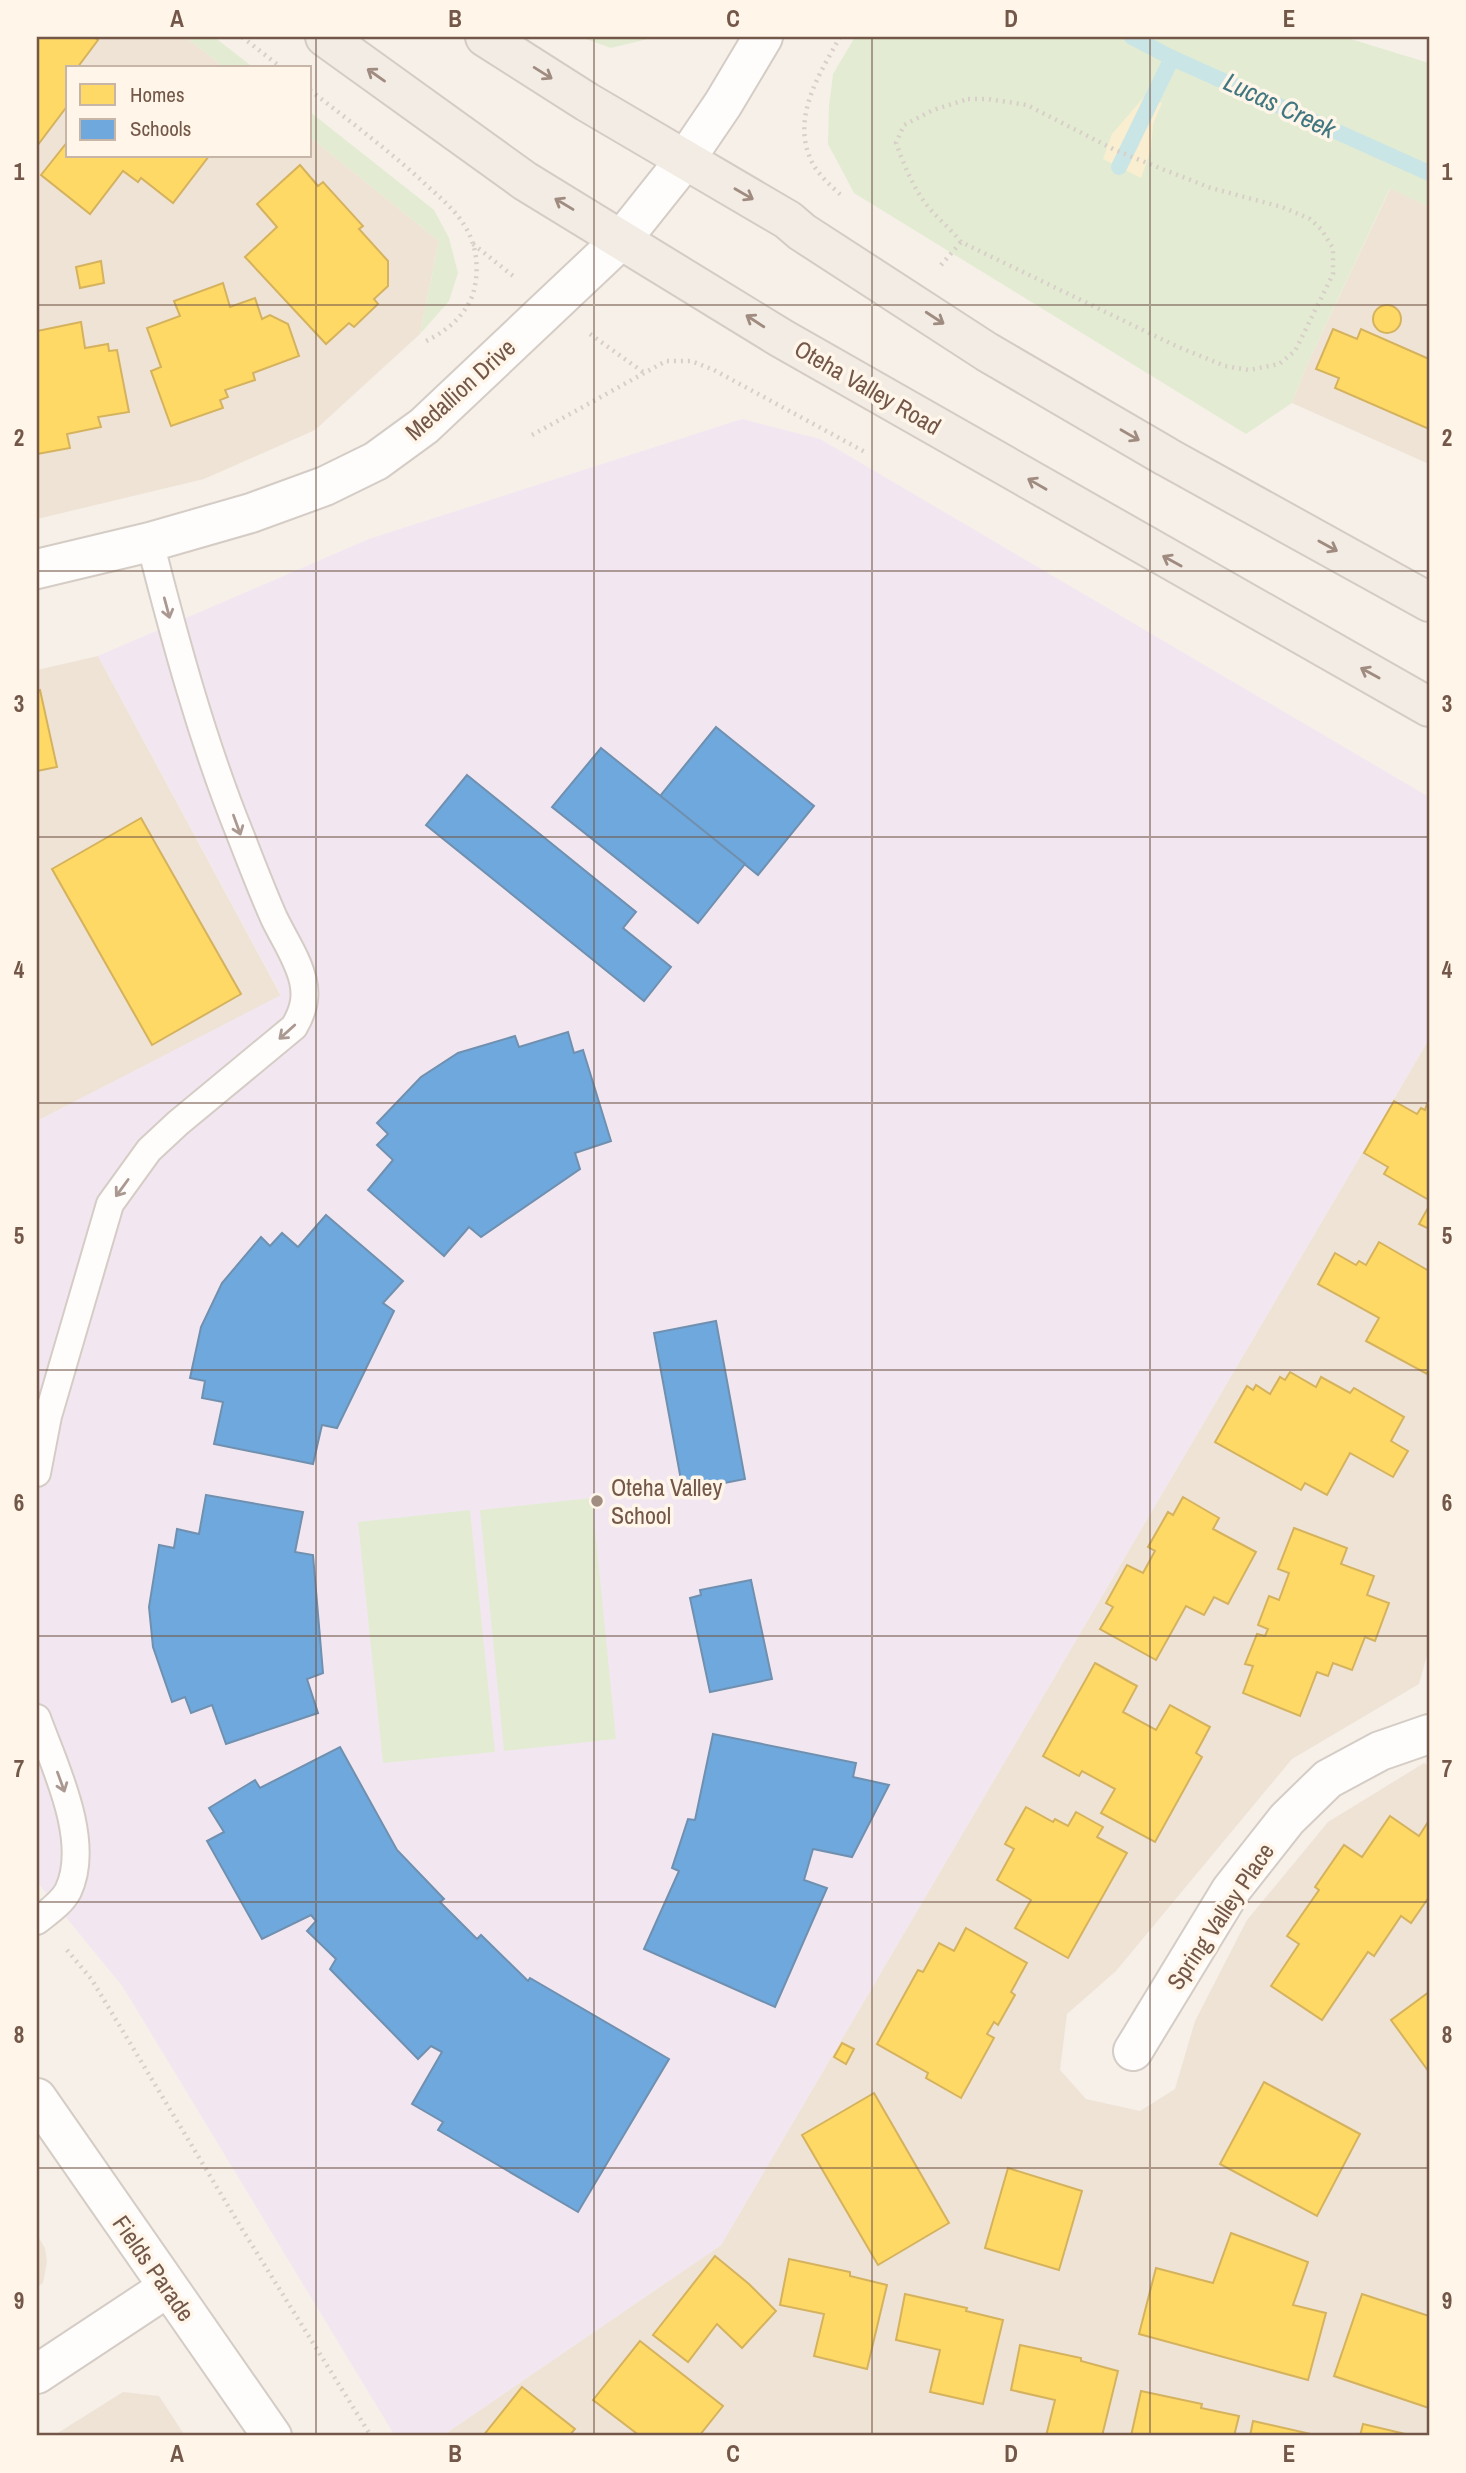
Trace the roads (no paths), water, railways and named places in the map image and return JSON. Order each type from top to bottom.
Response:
[{"type":"main road","name":"Oteha Valley Road","points":[[325,37],[525,181],[818,359],[1429,707]]},
{"type":"main road","points":[[485,37],[788,220],[802,232],[987,352],[1167,457],[1429,602]]},
{"type":"street","name":"Medallion Drive","points":[[37,569],[150,542],[251,513],[325,486],[376,461],[435,417],[622,239],[685,160],[723,104],[763,37]]},
{"type":"street","name":"Spring Valley Place","points":[[1133,2051],[1231,1890],[1287,1819],[1328,1779],[1380,1751],[1429,1734]]},
{"type":"street","name":"Fields Parade","points":[[37,2098],[272,2436]]},
{"type":"street","points":[[37,2374],[167,2288]]},
{"type":"lane","points":[[37,1473],[48,1416],[110,1204],[149,1150],[294,1027],[302,1014],[304,1001],[302,977],[273,916],[239,832],[213,756],[167,611],[150,542]]},
{"type":"lane","points":[[37,1718],[71,1812],[75,1857],[69,1889],[61,1901],[38,1919]]},
{"type":"waterway","name":"Lucas Creek","points":[[1132,37],[1172,58],[1429,173]]},
{"type":"waterway","points":[[1119,167],[1172,58]]},
{"type":"place","name":"Oteha Valley School","points":[[597,1501]]}]
